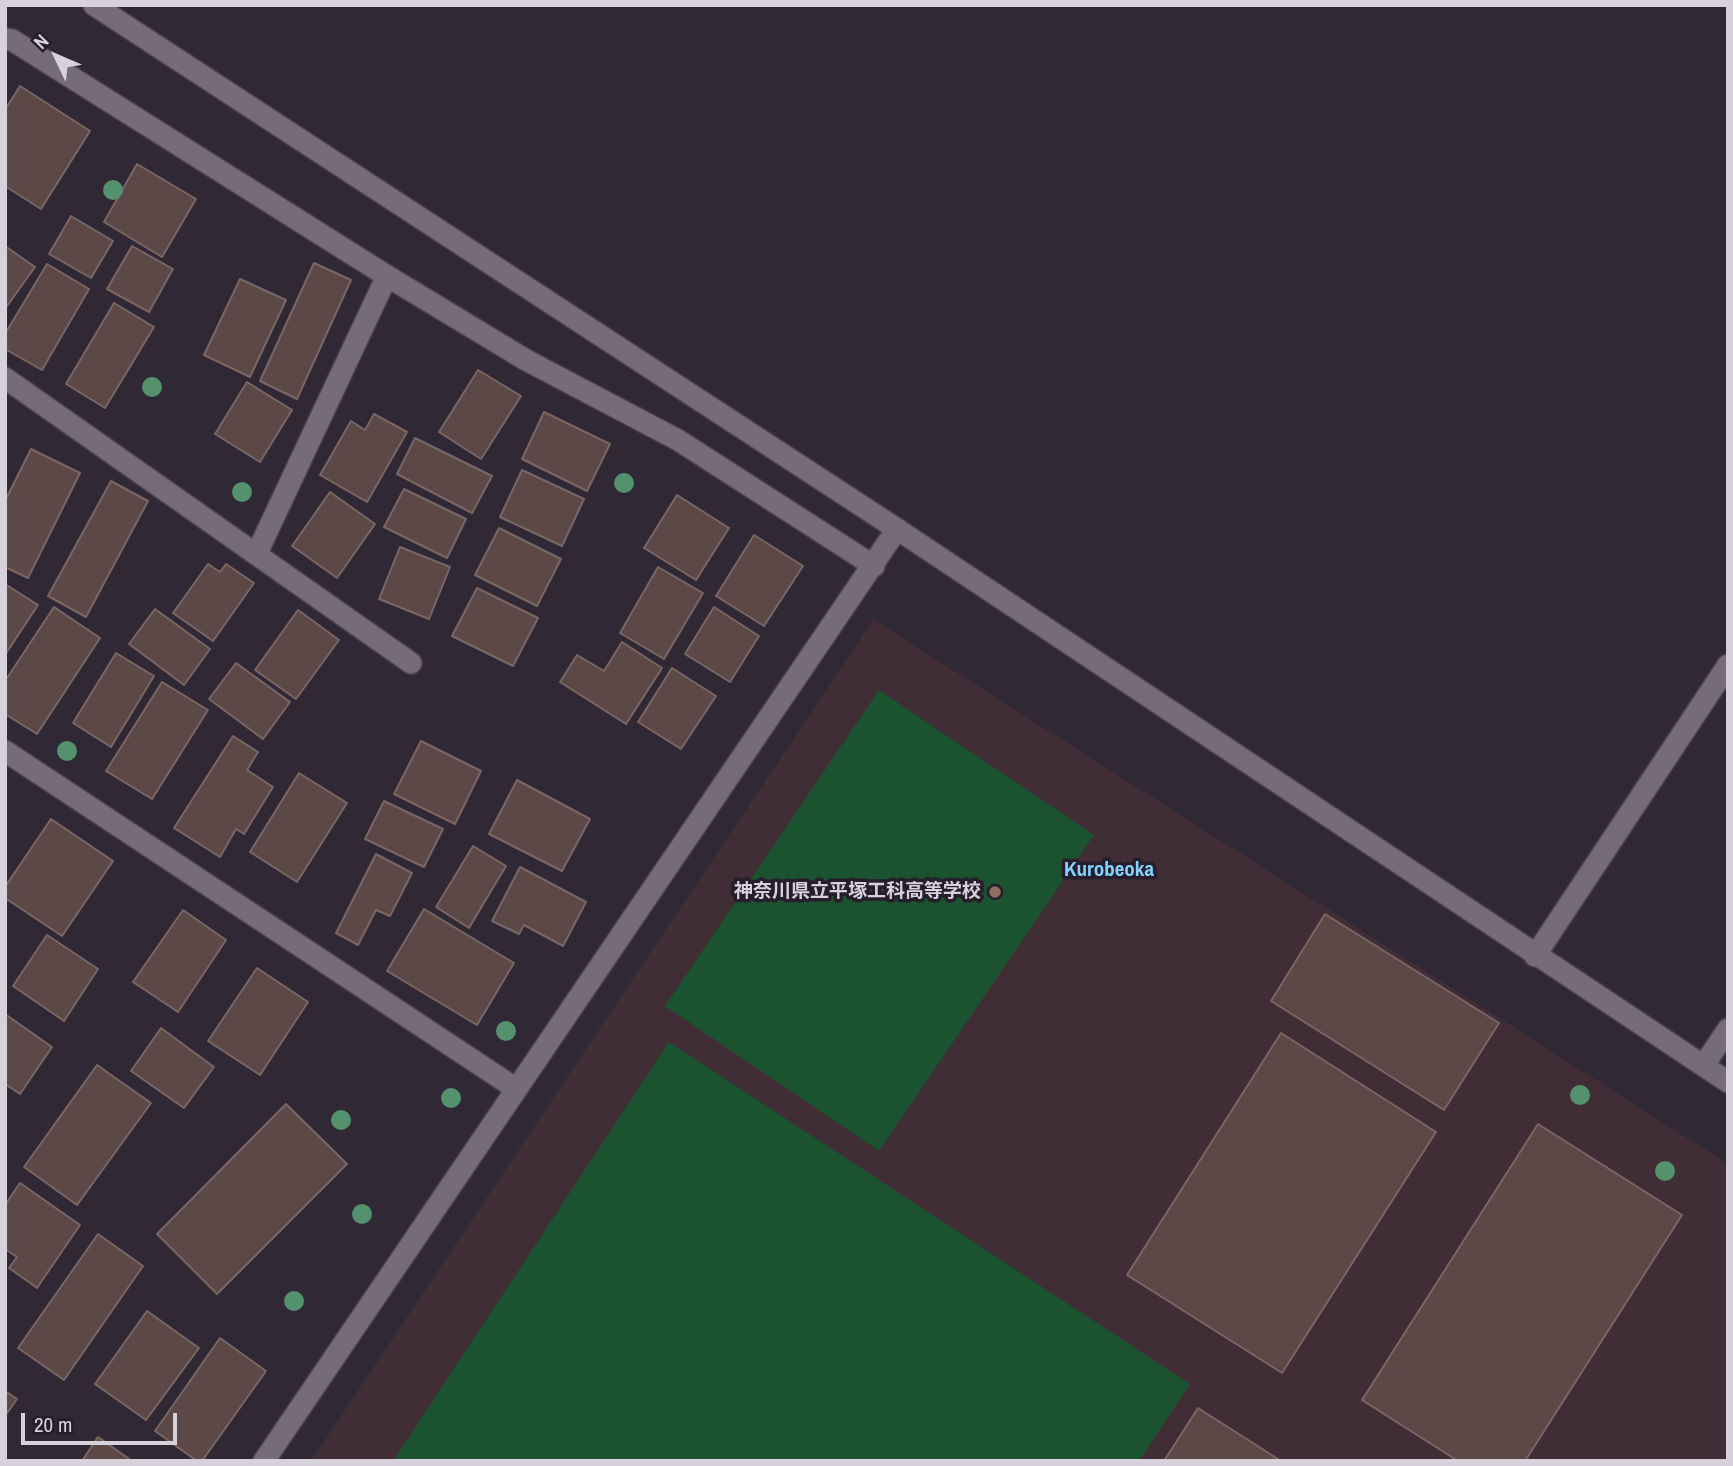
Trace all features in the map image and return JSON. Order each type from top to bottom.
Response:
[{"type":"street","points":[[94,5],[897,529],[1728,1082]]},
{"type":"street","points":[[5,39],[12,40],[387,276],[526,360],[678,440],[874,566]]},
{"type":"street","points":[[257,553],[387,276]]},
{"type":"street","points":[[5,378],[411,663]]},
{"type":"street","points":[[264,1461],[897,529]]},
{"type":"street","points":[[1535,956],[1728,665]]},
{"type":"street","points":[[5,751],[515,1088]]},
{"type":"street","points":[[1704,1065],[1728,1029]]},
{"type":"shaded area","name":"神奈川県立平塚工科高等学校","points":[[873,619],[1728,1164],[1728,1461],[311,1461]]},
{"type":"green space","points":[[879,690],[1094,835],[879,1151],[665,1006]]},
{"type":"green space","points":[[669,1042],[1190,1384],[1139,1461],[393,1461]]},
{"type":"building","points":[[20,86],[90,131],[41,209],[5,186],[5,110]]},
{"type":"building","points":[[137,164],[196,199],[162,257],[104,222]]},
{"type":"building","points":[[71,216],[113,241],[91,278],[49,254]]},
{"type":"building","points":[[5,246],[35,267],[5,309]]},
{"type":"building","points":[[132,246],[173,269],[149,312],[107,289]]},
{"type":"building","points":[[314,263],[351,280],[297,399],[260,381]]},
{"type":"building","points":[[47,264],[89,289],[42,370],[5,349],[5,334]]},
{"type":"building","points":[[240,279],[286,300],[250,377],[204,355]]},
{"type":"building","points":[[114,303],[154,327],[105,408],[66,384]]},
{"type":"building","points":[[478,370],[521,396],[481,459],[439,432]]},
{"type":"building","points":[[247,382],[292,410],[260,462],[215,434]]},
{"type":"building","points":[[544,412],[610,444],[587,491],[522,459]]},
{"type":"building","points":[[374,414],[407,432],[367,502],[320,475],[351,421],[365,430]]},
{"type":"building","points":[[415,438],[492,476],[472,513],[397,474]]},
{"type":"building","points":[[31,449],[80,473],[28,578],[5,567],[5,501]]},
{"type":"building","points":[[522,470],[584,499],[562,546],[500,517]]},
{"type":"building","points":[[111,481],[148,501],[86,617],[48,596]]},
{"type":"building","points":[[404,489],[466,519],[447,558],[384,527]]},
{"type":"building","points":[[330,492],[375,524],[337,578],[292,546]]},
{"type":"building","points":[[677,495],[729,528],[696,580],[644,548]]},
{"type":"building","points":[[499,528],[561,559],[537,606],[475,575]]},
{"type":"building","points":[[754,535],[803,566],[764,626],[716,596]]},
{"type":"building","points":[[400,547],[450,567],[429,619],[379,599]]},
{"type":"building","points":[[208,564],[220,572],[226,564],[254,583],[213,641],[173,613]]},
{"type":"building","points":[[658,567],[703,593],[664,659],[620,633]]},
{"type":"building","points":[[5,584],[38,605],[5,655]]},
{"type":"building","points":[[477,588],[538,618],[513,666],[452,636]]},
{"type":"building","points":[[54,607],[100,638],[37,734],[5,714],[5,681]]},
{"type":"building","points":[[714,607],[759,636],[730,682],[685,654]]},
{"type":"building","points":[[155,609],[210,649],[184,685],[129,644]]},
{"type":"building","points":[[298,610],[339,640],[296,699],[255,670]]},
{"type":"building","points":[[622,642],[662,668],[626,724],[560,682],[577,655],[604,671]]},
{"type":"building","points":[[116,653],[154,676],[111,747],[73,723]]},
{"type":"building","points":[[236,663],[290,702],[263,739],[209,699]]},
{"type":"building","points":[[672,668],[716,696],[681,749],[638,722]]},
{"type":"building","points":[[162,682],[208,710],[152,799],[106,771]]},
{"type":"building","points":[[233,736],[258,752],[247,770],[273,787],[244,834],[236,829],[220,857],[174,828]]},
{"type":"building","points":[[421,741],[481,771],[455,824],[394,794]]},
{"type":"building","points":[[299,773],[347,803],[297,882],[250,852]]},
{"type":"building","points":[[517,780],[590,819],[562,871],[489,834]]},
{"type":"building","points":[[384,801],[443,829],[424,867],[365,839]]},
{"type":"building","points":[[51,819],[113,861],[62,936],[5,898],[5,887]]},
{"type":"building","points":[[473,846],[506,866],[469,928],[436,907]]},
{"type":"building","points":[[376,854],[412,873],[390,916],[376,910],[358,945],[336,933]]},
{"type":"building","points":[[520,867],[586,902],[563,946],[524,925],[519,934],[492,921]]},
{"type":"building","points":[[424,909],[514,963],[477,1025],[387,971]]},
{"type":"building","points":[[183,910],[226,940],[178,1012],[133,982]]},
{"type":"building","points":[[1325,914],[1499,1023],[1444,1110],[1271,1001]]},
{"type":"building","points":[[47,935],[98,969],[64,1021],[13,986]]},
{"type":"building","points":[[257,968],[308,1002],[260,1075],[208,1041]]},
{"type":"building","points":[[5,1014],[52,1047],[20,1094],[5,1084]]},
{"type":"building","points":[[161,1028],[214,1067],[184,1108],[131,1071]]},
{"type":"building","points":[[1281,1033],[1436,1132],[1282,1373],[1127,1275]]},
{"type":"building","points":[[97,1065],[151,1103],[77,1205],[24,1167]]},
{"type":"building","points":[[286,1104],[347,1164],[217,1294],[157,1234]]},
{"type":"building","points":[[1538,1124],[1682,1215],[1525,1461],[1458,1461],[1362,1400]]},
{"type":"building","points":[[20,1183],[80,1225],[37,1288],[9,1268],[17,1257],[5,1249],[5,1205]]},
{"type":"building","points":[[98,1234],[143,1266],[64,1380],[18,1348]]},
{"type":"building","points":[[147,1311],[199,1348],[146,1420],[95,1384]]},
{"type":"building","points":[[220,1338],[266,1371],[202,1461],[197,1461],[155,1431]]},
{"type":"building","points":[[5,1391],[17,1399],[5,1416]]},
{"type":"building","points":[[1198,1408],[1281,1461],[1164,1461]]},
{"type":"building","points":[[98,1437],[132,1461],[82,1461]]},
{"type":"place","name":"神奈川県立平塚工科高等学校","points":[[995,892]]},
{"type":"district","name":"Kurobeoka","points":[[1109,870]]}]
